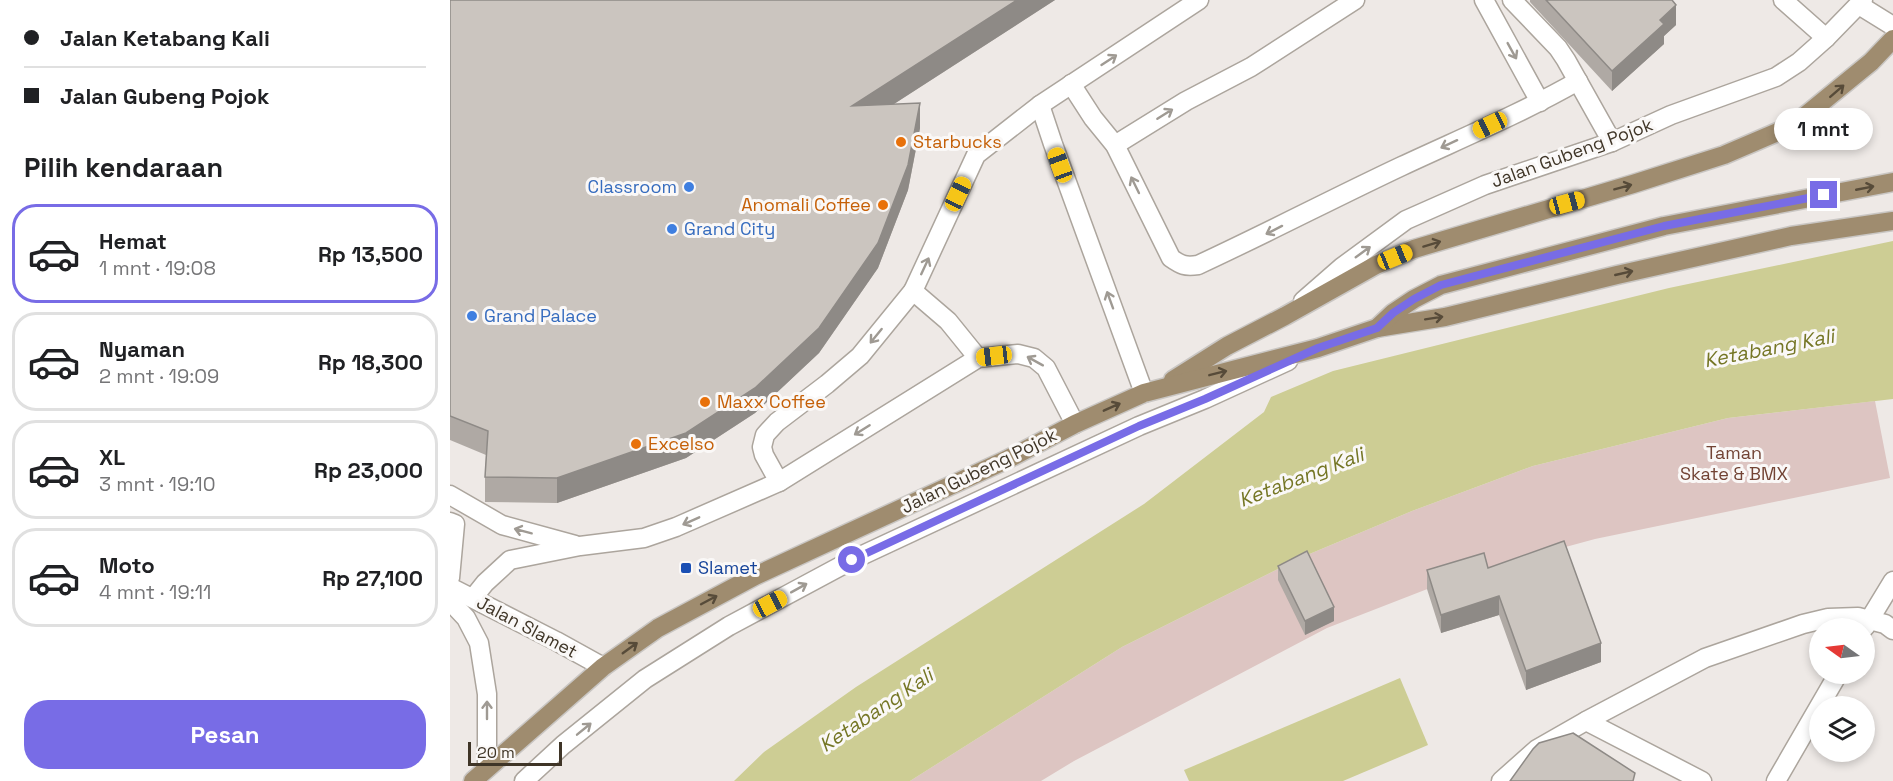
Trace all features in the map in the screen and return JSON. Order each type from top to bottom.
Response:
[{"type":"main road","points":[[1162,387],[1227,346],[1286,316],[1376,265],[1414,249],[1724,155],[1794,125],[1870,62],[1893,39]]},
{"type":"main road","name":"Jalan Gubeng Pojok","points":[[1377,328],[1407,303],[1441,285],[1664,226],[1893,182]]},
{"type":"main road","name":"Jalan Gubeng Pojok","points":[[473,781],[603,667],[658,628],[755,576],[1006,460],[1070,416],[1162,387],[1318,348],[1377,328],[1445,317],[1781,238],[1893,220]]},
{"type":"street","points":[[779,482],[764,455],[762,447],[765,435],[777,422],[860,356],[913,291],[976,155],[1040,105],[1199,0]]},
{"type":"street","points":[[1115,145],[1186,101],[1251,67],[1355,0]]},
{"type":"street","points":[[1484,0],[1540,102]]},
{"type":"street","points":[[1512,0],[1558,48],[1612,142]]},
{"type":"street","points":[[1783,0],[1826,38]]},
{"type":"street","points":[[1861,2],[1893,26]]},
{"type":"street","name":"Jalan Gubeng Pojok","points":[[1286,316],[1342,267],[1407,220],[1485,185],[1612,142],[1671,115],[1776,77],[1799,62],[1861,2]]},
{"type":"street","points":[[1071,84],[1093,118],[1115,145],[1171,258],[1187,267],[1198,265],[1264,235],[1361,186],[1540,102],[1578,81]]},
{"type":"street","points":[[1040,105],[1144,393]]},
{"type":"street","points":[[913,291],[948,321],[978,358]]},
{"type":"street","points":[[524,781],[563,745],[645,679],[729,626],[852,560],[1128,431],[1318,348]]},
{"type":"street","points":[[473,598],[485,583],[510,560],[580,546],[644,538],[676,527],[779,482],[978,358],[1018,354],[1034,358],[1046,368],[1070,416]]},
{"type":"street","points":[[450,495],[502,525],[580,546]]},
{"type":"street","points":[[450,522],[455,524],[450,578]]},
{"type":"street","points":[[1871,618],[1893,581]]},
{"type":"street","name":"Jalan Slamet","points":[[450,587],[603,667]]},
{"type":"street","name":"Jalan Slamet","points":[[450,601],[466,618],[479,643],[488,693],[487,768]]},
{"type":"street","points":[[1828,618],[1859,618]]},
{"type":"street","points":[[1501,781],[1537,750],[1586,721],[1705,658],[1809,623]]},
{"type":"street","points":[[1875,624],[1884,624],[1893,630]]},
{"type":"street","points":[[1776,781],[1832,684]]},
{"type":"street","points":[[1586,721],[1702,781]]},
{"type":"green space","name":"Taman Skate & BMX","points":[[1875,401],[1890,478],[1595,539],[1466,574],[1327,628],[1074,761],[1041,781],[910,781],[1122,647],[1300,558],[1412,511],[1533,466],[1728,418]]},
{"type":"water","name":"Ketabang Kali","points":[[1893,241],[1893,399],[1728,418],[1533,466],[1412,511],[1300,558],[1122,647],[910,781],[734,781],[764,752],[856,687],[1144,504],[1264,412],[1271,397],[1333,371],[1669,288]]},
{"type":"water","points":[[1400,678],[1428,745],[1343,781],[1189,781],[1184,770]]},
{"type":"building","name":"Grand City","points":[[450,0],[1017,0],[852,106],[920,103],[908,165],[878,243],[819,328],[755,388],[686,433],[557,478],[485,477],[488,431],[450,416]]},
{"type":"building","points":[[1546,0],[1672,0],[1676,5],[1660,20],[1664,24],[1612,71]]},
{"type":"building","points":[[1564,541],[1601,643],[1526,671],[1499,596],[1441,615],[1427,570],[1484,553],[1488,568]]},
{"type":"building","points":[[1307,551],[1334,607],[1305,621],[1278,566]]},
{"type":"building","points":[[1573,733],[1635,773],[1633,781],[1510,781],[1539,743]]},
{"type":"place","name":"Starbucks","points":[[901,142]]},
{"type":"place","name":"Classroom","points":[[689,187]]},
{"type":"place","name":"Anomali Coffee","points":[[883,205]]},
{"type":"place","name":"Grand City","points":[[672,229]]},
{"type":"place","name":"Grand Palace","points":[[472,316]]},
{"type":"place","name":"Maxx Coffee","points":[[705,402]]},
{"type":"place","name":"Excelso","points":[[636,444]]},
{"type":"place","name":"Slamet","points":[[686,568]]},
{"type":"route","points":[[852,560],[1139,426],[1318,348],[1377,328],[1393,313],[1441,285],[1664,226],[1824,195]]}]
